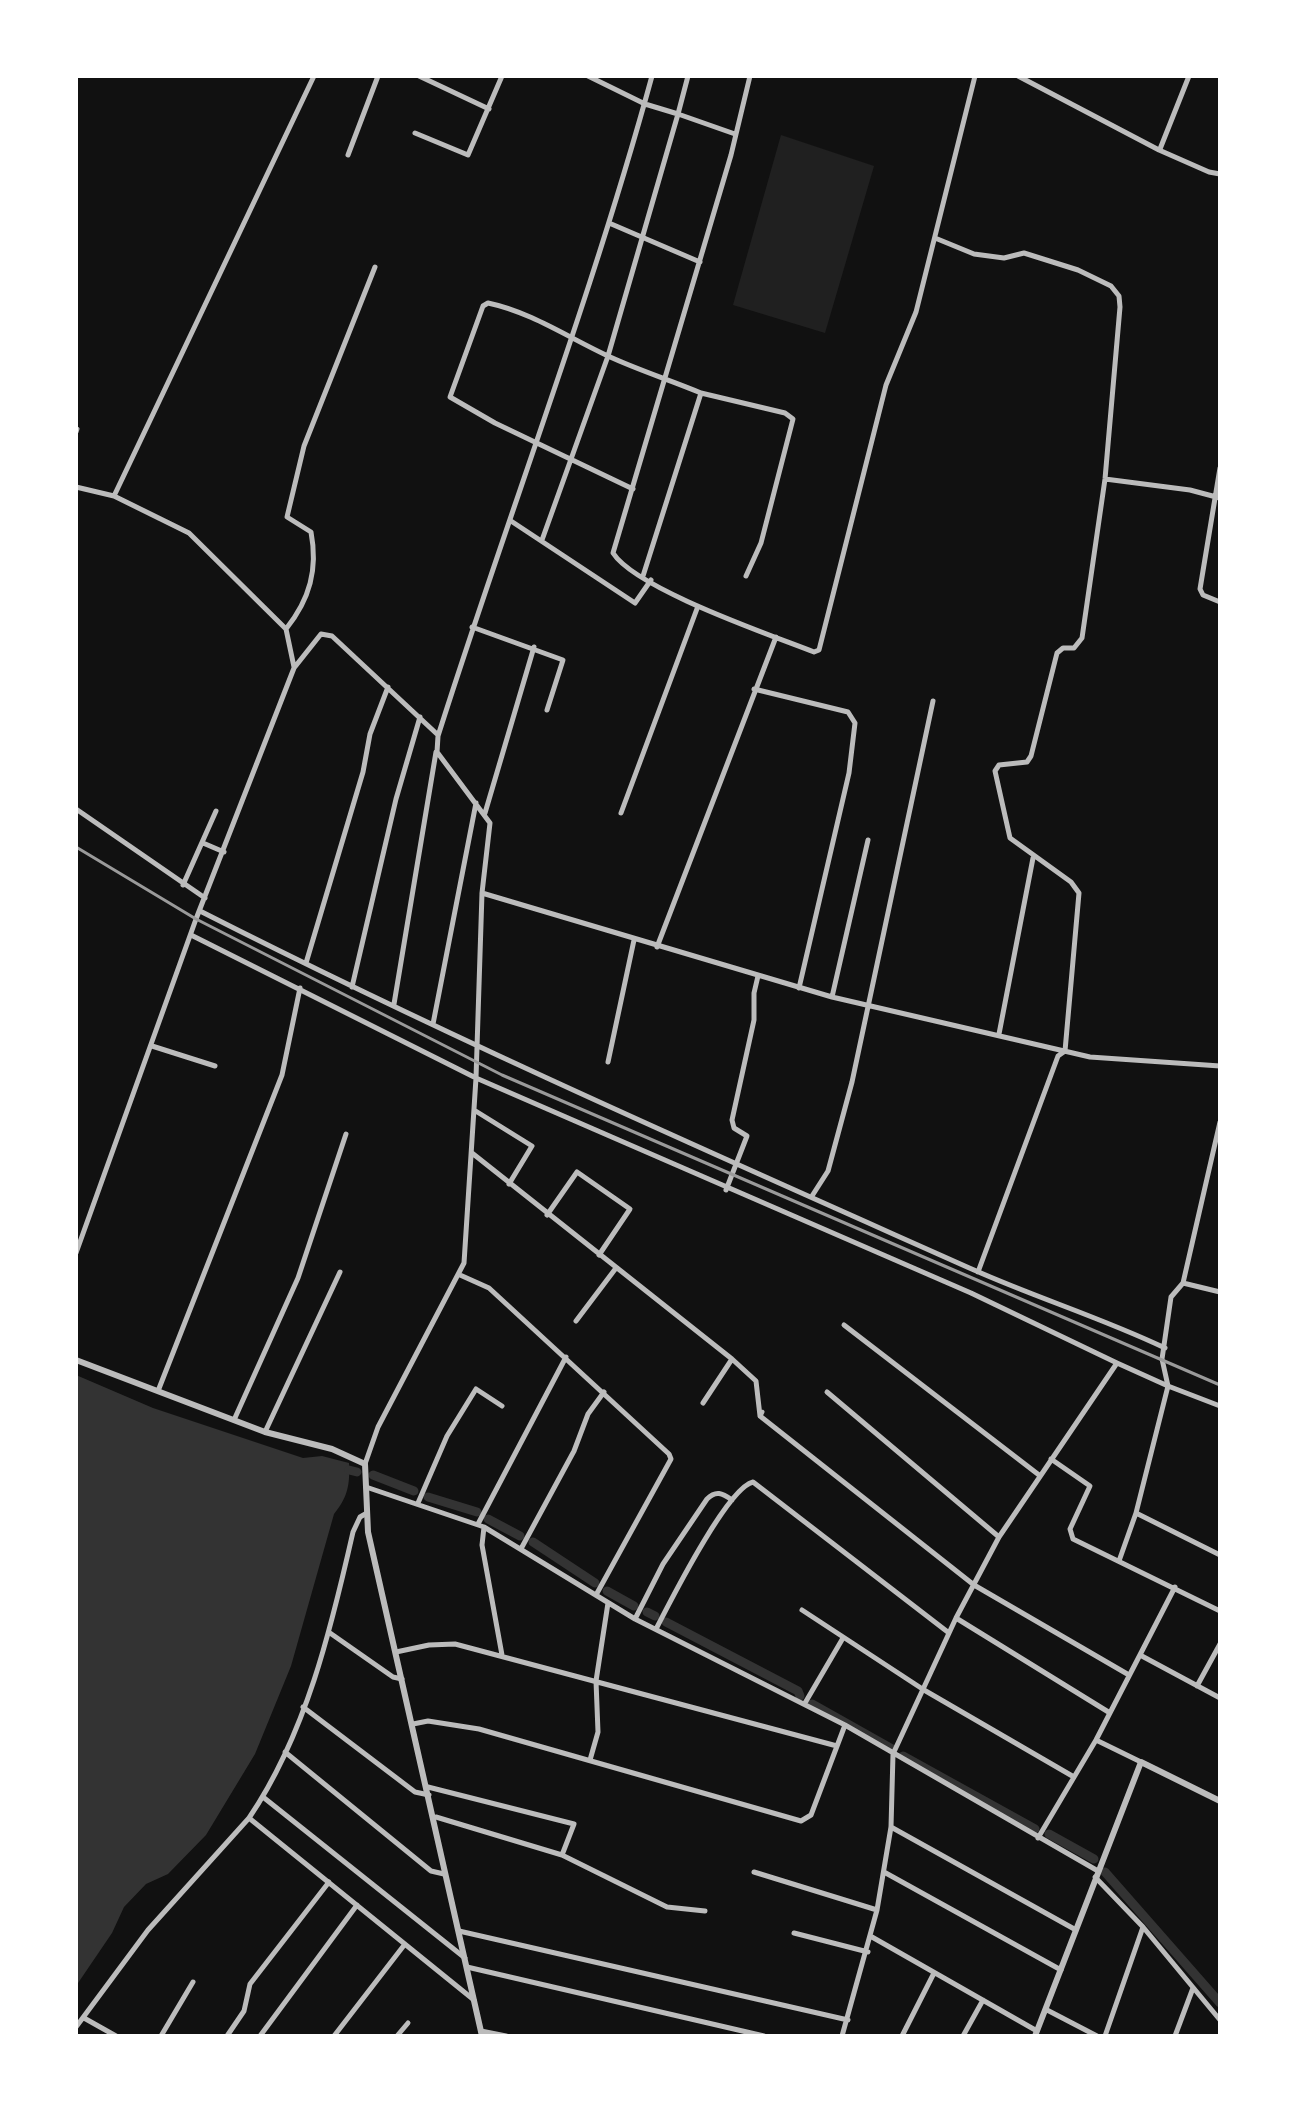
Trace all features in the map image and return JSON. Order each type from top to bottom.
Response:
[{"type":"street","points":[[114,496],[314,76]]},
{"type":"street","points":[[348,155],[378,76]]},
{"type":"street","points":[[419,76],[489,109]]},
{"type":"street","points":[[415,133],[468,155],[502,76]]},
{"type":"street","points":[[588,76],[645,104],[735,134]]},
{"type":"street","points":[[394,1004],[438,736],[472,627],[574,336],[652,76]]},
{"type":"street","points":[[542,540],[608,356],[688,76]]},
{"type":"street","points":[[749,76],[700,262],[613,553],[643,576],[698,606],[814,652],[819,650],[886,385],[916,312],[975,76]]},
{"type":"street","points":[[1018,76],[1159,150],[1220,174]]},
{"type":"street","points":[[1034,84],[1038,76]]},
{"type":"street","points":[[1159,150],[1189,76]]},
{"type":"street","points":[[609,223],[700,262]]},
{"type":"street","points":[[935,238],[974,254],[1004,258],[1024,253],[1078,270],[1116,290],[1120,307],[1105,479],[1082,638],[1074,648],[1063,648],[1057,653],[1031,756],[1027,762],[999,765],[995,771],[1010,838],[1033,858],[1071,882],[1079,893],[1065,1051],[1058,1056],[978,1272]]},
{"type":"street","points":[[286,629],[309,591],[316,556],[311,532],[287,517],[304,446],[375,267]]},
{"type":"street","points":[[633,489],[495,423],[449,395],[481,311],[488,303],[574,336],[608,356],[701,393],[785,413],[793,419],[761,543],[746,576]]},
{"type":"street","points":[[643,576],[701,393]]},
{"type":"street","points":[[1220,468],[1200,589],[1203,595],[1220,602]]},
{"type":"street","points":[[1105,479],[1217,498]]},
{"type":"street","points":[[76,487],[114,496],[189,533],[286,629],[294,668]]},
{"type":"street","points":[[511,521],[635,603],[651,580]]},
{"type":"street","points":[[621,813],[698,606]]},
{"type":"street","points":[[472,627],[563,660],[547,710]]},
{"type":"street","points":[[76,1253],[191,935],[294,668],[321,634],[332,636],[438,736]]},
{"type":"street","points":[[657,947],[776,637]]},
{"type":"street","points":[[485,813],[534,647]]},
{"type":"street","points":[[306,963],[363,772],[370,734],[388,687]]},
{"type":"street","points":[[754,689],[848,712],[855,723],[849,773],[799,988]]},
{"type":"street","points":[[812,1196],[828,1171],[852,1082],[933,701]]},
{"type":"street","points":[[352,987],[396,799],[420,716]]},
{"type":"street","points":[[437,752],[485,813],[490,835],[482,893],[476,1078],[464,1263],[378,1427],[365,1464],[365,1486],[367,1513],[396,1652],[436,1817],[444,1874],[482,2033],[506,2036]]},
{"type":"street","points":[[433,1024],[477,802]]},
{"type":"street","points":[[76,809],[205,898]]},
{"type":"street","points":[[183,885],[216,811]]},
{"type":"street","points":[[832,997],[868,840]]},
{"type":"street","points":[[202,843],[224,852]]},
{"type":"street","points":[[999,1034],[1033,858]]},
{"type":"street","points":[[482,893],[832,997],[1065,1051],[1138,1062],[1220,1066]]},
{"type":"street","points":[[200,911],[477,1047],[978,1272],[1165,1348]]},
{"type":"street","points":[[191,935],[476,1078],[726,1190],[971,1293],[1117,1363],[1220,1406]]},
{"type":"street","points":[[608,1062],[634,940]]},
{"type":"street","points":[[726,1190],[747,1136],[734,1128],[732,1120],[754,1020],[758,976]]},
{"type":"street","points":[[158,1391],[282,1075],[300,988]]},
{"type":"street","points":[[152,1046],[215,1066]]},
{"type":"street","points":[[474,1110],[532,1146],[509,1184]]},
{"type":"street","points":[[1119,1561],[1136,1513],[1168,1386],[1163,1364],[1171,1297],[1183,1283],[1220,1122]]},
{"type":"street","points":[[234,1420],[298,1278],[346,1134]]},
{"type":"street","points":[[471,1152],[732,1359],[756,1381],[761,1414],[974,1585],[1129,1675]]},
{"type":"street","points":[[547,1215],[577,1172],[630,1209],[599,1255]]},
{"type":"street","points":[[576,1321],[616,1268]]},
{"type":"street","points":[[265,1432],[340,1272]]},
{"type":"street","points":[[460,1275],[489,1288],[604,1392],[671,1459],[596,1595]]},
{"type":"street","points":[[1183,1283],[1220,1292]]},
{"type":"street","points":[[844,1325],[1039,1475]]},
{"type":"street","points":[[502,1655],[481,1526],[566,1357]]},
{"type":"street","points":[[703,1403],[732,1359]]},
{"type":"street","points":[[76,1360],[265,1432],[332,1449],[365,1464]]},
{"type":"street","points":[[843,2036],[872,1937],[884,1872],[891,1827],[893,1754],[956,1618],[999,1537],[1117,1363]]},
{"type":"street","points":[[418,1503],[447,1436],[476,1389],[502,1406]]},
{"type":"street","points":[[522,1547],[574,1451],[588,1414],[604,1392]]},
{"type":"street","points":[[827,1392],[999,1537]]},
{"type":"street","points":[[1051,1459],[1090,1486],[1070,1529],[1071,1536],[1220,1611]]},
{"type":"street","points":[[656,1629],[689,1566],[732,1500],[747,1483],[753,1482],[949,1633]]},
{"type":"street","points":[[365,1486],[481,1526],[522,1547],[635,1619],[845,1725],[1096,1874],[1220,2020]]},
{"type":"street","points":[[635,1619],[663,1564],[707,1499],[722,1493],[732,1500]]},
{"type":"street","points":[[76,2027],[148,1930],[249,1818],[263,1797],[285,1752],[330,1633],[353,1532],[360,1517],[367,1513]]},
{"type":"street","points":[[1136,1513],[1220,1555]]},
{"type":"street","points":[[1038,1838],[1096,1740],[1175,1587]]},
{"type":"street","points":[[590,1760],[598,1732],[596,1681],[608,1602]]},
{"type":"street","points":[[802,1610],[924,1690],[1074,1777]]},
{"type":"street","points":[[956,1618],[1110,1713]]},
{"type":"street","points":[[330,1633],[393,1677],[402,1679]]},
{"type":"street","points":[[805,1703],[843,1638]]},
{"type":"street","points":[[396,1652],[429,1645],[455,1644],[837,1746]]},
{"type":"street","points":[[1197,1686],[1220,1644]]},
{"type":"street","points":[[1140,1655],[1220,1698]]},
{"type":"street","points":[[303,1707],[415,1792],[428,1791],[574,1824],[562,1855]]},
{"type":"street","points":[[413,1724],[457,1723],[801,1821],[811,1815],[845,1725]]},
{"type":"street","points":[[1096,1740],[1220,1801]]},
{"type":"street","points":[[285,1752],[431,1871],[444,1874]]},
{"type":"street","points":[[872,1937],[1036,2034],[1141,1762]]},
{"type":"street","points":[[263,1797],[465,1958]]},
{"type":"street","points":[[436,1817],[562,1855],[667,1907],[705,1911]]},
{"type":"street","points":[[249,1818],[474,2000]]},
{"type":"street","points":[[891,1827],[1076,1930]]},
{"type":"street","points":[[754,1872],[877,1910]]},
{"type":"street","points":[[884,1872],[1061,1970]]},
{"type":"street","points":[[227,2036],[244,2011],[250,1984],[329,1882]]},
{"type":"street","points":[[260,2036],[357,1905]]},
{"type":"street","points":[[1105,2036],[1143,1927]]},
{"type":"street","points":[[459,1931],[848,2020]]},
{"type":"street","points":[[794,1933],[868,1952]]},
{"type":"street","points":[[334,2036],[405,1944]]},
{"type":"street","points":[[467,1967],[764,2036]]},
{"type":"street","points":[[902,2036],[934,1972]]},
{"type":"street","points":[[161,2036],[193,1982]]},
{"type":"street","points":[[1175,2036],[1193,1988]]},
{"type":"street","points":[[963,2036],[983,2000]]},
{"type":"street","points":[[1047,2010],[1097,2036]]},
{"type":"street","points":[[84,2018],[116,2036]]},
{"type":"street","points":[[397,2036],[408,2023]]},
{"type":"shaded area","points":[[781,135],[874,166],[825,333],[733,305]]},
{"type":"shaded area","points":[[76,1375],[153,1408],[303,1458],[322,1456],[349,1463],[349,1471],[347,1490],[334,1514],[291,1666],[255,1754],[206,1835],[168,1874],[146,1884],[124,1907],[112,1933],[76,1986]]},
{"type":"waterway","points":[[349,1470],[357,1472]]},
{"type":"waterway","points":[[373,1475],[414,1491]]},
{"type":"waterway","points":[[428,1497],[477,1512]]},
{"type":"waterway","points":[[488,1519],[520,1536]]},
{"type":"waterway","points":[[533,1542],[595,1583]]},
{"type":"waterway","points":[[607,1591],[634,1606]]},
{"type":"waterway","points":[[647,1612],[655,1616]]},
{"type":"waterway","points":[[666,1622],[798,1691],[800,1696]]},
{"type":"waterway","points":[[812,1704],[892,1749]]},
{"type":"waterway","points":[[903,1756],[1035,1829]]},
{"type":"waterway","points":[[1049,1834],[1094,1859]]},
{"type":"waterway","points":[[1105,1872],[1220,2003]]},
{"type":"railway","points":[[76,847],[196,919],[502,1075],[1220,1385]]}]
